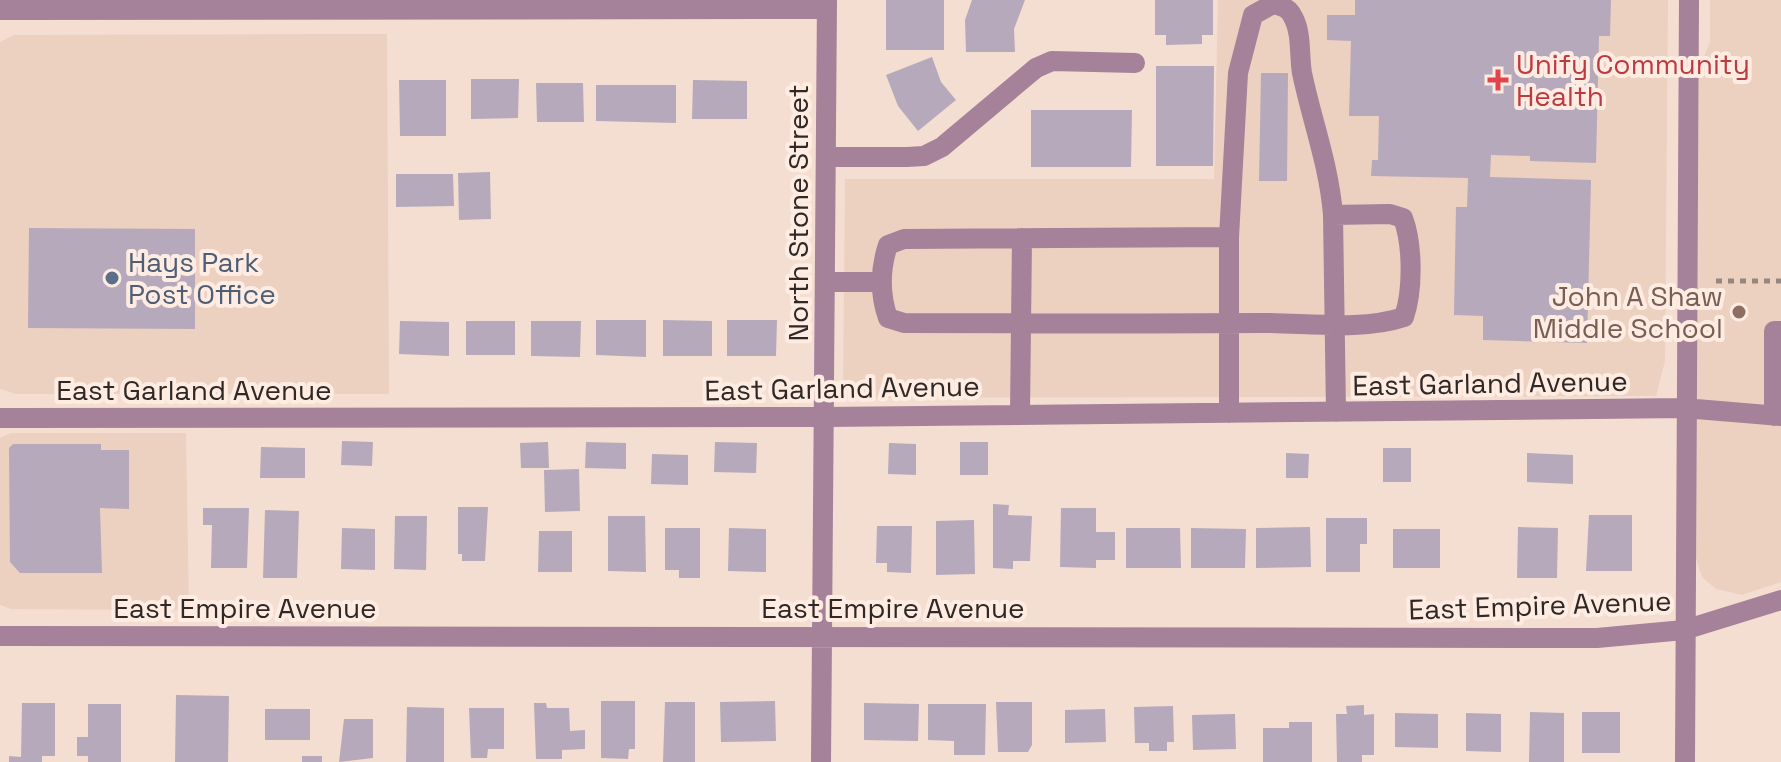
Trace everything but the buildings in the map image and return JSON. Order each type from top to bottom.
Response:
[{"type":"street","points":[[1685,762],[1684,408],[1689,0]]},
{"type":"street","points":[[1229,413],[1229,237],[1238,73],[1253,15],[1273,4],[1284,7],[1293,16],[1302,73],[1330,176],[1336,412]]},
{"type":"street","points":[[0,10],[827,5]]},
{"type":"street","name":"North Stone Street","points":[[821,762],[827,5]]},
{"type":"street","points":[[826,157],[924,156],[942,147],[1036,68],[1052,61],[1135,63]]},
{"type":"street","points":[[1229,237],[904,239],[888,245],[882,282],[888,318],[904,323],[1388,323],[1404,317],[1409,305],[1408,231],[1403,218],[1390,214],[1333,215]]},
{"type":"street","points":[[1020,414],[1022,238]]},
{"type":"street","points":[[826,282],[882,282]]},
{"type":"street","points":[[1778,416],[1774,331],[1781,331]]},
{"type":"street","name":"East Garland Avenue","points":[[0,418],[826,417],[1684,408],[1778,416]]},
{"type":"street","name":"East Empire Avenue","points":[[0,636],[1597,638],[1684,630],[1781,600]]},
{"type":"path","points":[[1716,281],[1781,281]]},
{"type":"shaded area","points":[[1218,0],[1668,0],[1665,361],[1656,396],[843,398],[845,179],[1214,179]]},
{"type":"shaded area","name":"John A Shaw Middle School","points":[[1710,0],[1781,0],[1781,582],[1742,595],[1716,589],[1702,577],[1695,555],[1699,69],[1710,42]]},
{"type":"shaded area","points":[[387,34],[389,394],[16,394],[0,389],[0,42],[14,35]]},
{"type":"shaded area","points":[[11,433],[186,433],[189,610],[11,609],[0,605],[0,438]]},
{"type":"place","name":"Unify Community Health","points":[[1498,80]]},
{"type":"place","name":"Hays Park Post Office","points":[[112,278]]},
{"type":"place","name":"John A Shaw Middle School","points":[[1739,312]]}]
